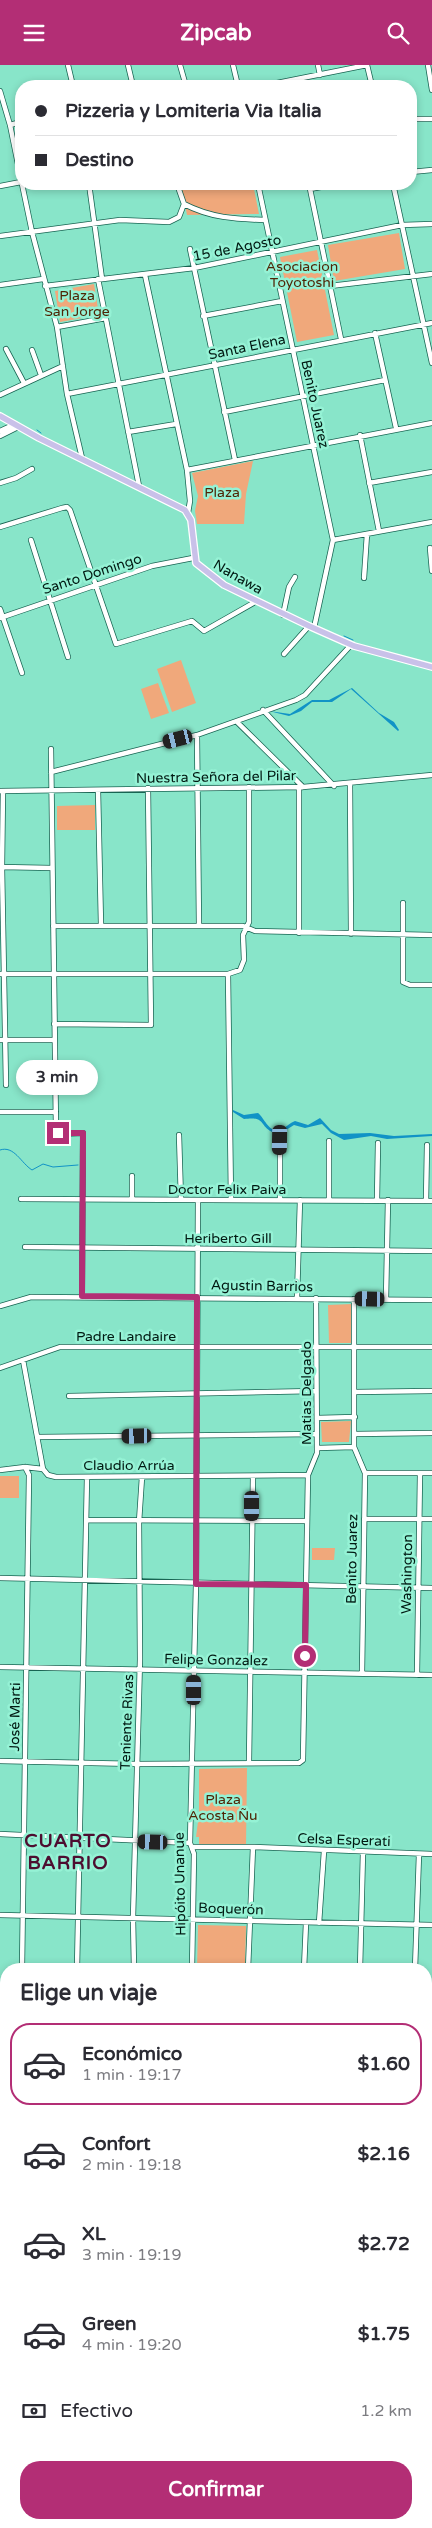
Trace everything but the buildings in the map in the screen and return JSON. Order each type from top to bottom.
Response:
[{"type":"main road","points":[[0,416],[16,426],[179,506],[188,513],[192,527],[194,558]]},
{"type":"main road","name":"Nanawa","points":[[194,558],[206,574],[255,602],[352,645],[432,667]]},
{"type":"street","points":[[68,65],[72,80]]},
{"type":"street","points":[[128,65],[132,80]]},
{"type":"street","points":[[180,65],[184,80]]},
{"type":"street","points":[[233,65],[237,80]]},
{"type":"street","points":[[318,65],[320,75]]},
{"type":"street","points":[[294,80],[367,65],[371,80]]},
{"type":"street","points":[[428,65],[432,90]]},
{"type":"street","points":[[0,93],[15,149]]},
{"type":"street","points":[[417,119],[432,119]]},
{"type":"street","points":[[10,125],[15,124]]},
{"type":"street","points":[[417,171],[432,170]]},
{"type":"street","points":[[0,185],[15,183]]},
{"type":"street","points":[[24,190],[43,279],[56,327],[67,394],[82,458]]},
{"type":"street","points":[[90,190],[106,318],[139,486]]},
{"type":"street","points":[[0,236],[133,219],[169,222],[179,217],[184,204],[180,190]]},
{"type":"street","name":"Benito Juarez","points":[[259,190],[311,445],[333,540],[312,627]]},
{"type":"street","points":[[310,190],[341,339]]},
{"type":"street","points":[[394,190],[432,363]]},
{"type":"street","points":[[184,204],[223,219],[265,220]]},
{"type":"street","name":"15 de Agosto","points":[[45,286],[194,268],[402,225],[432,224]]},
{"type":"street","points":[[190,249],[235,460]]},
{"type":"street","points":[[330,286],[432,274]]},
{"type":"street","points":[[145,275],[187,470],[190,501],[188,513]]},
{"type":"street","points":[[0,285],[43,279]]},
{"type":"street","points":[[203,316],[282,301]]},
{"type":"street","points":[[56,327],[106,318]]},
{"type":"street","name":"Santa Elena","points":[[67,394],[341,339],[432,323]]},
{"type":"street","points":[[375,333],[396,428]]},
{"type":"street","points":[[6,349],[24,383]]},
{"type":"street","points":[[32,350],[41,375]]},
{"type":"street","points":[[0,395],[63,366]]},
{"type":"street","points":[[224,412],[385,380]]},
{"type":"street","points":[[128,433],[176,423]]},
{"type":"street","points":[[187,470],[396,428],[432,423]]},
{"type":"street","points":[[0,431],[16,426]]},
{"type":"street","points":[[0,436],[16,426]]},
{"type":"street","points":[[360,435],[379,531]]},
{"type":"street","points":[[0,483],[16,478],[32,469]]},
{"type":"street","points":[[369,483],[432,472]]},
{"type":"street","points":[[0,527],[67,507],[70,510],[115,642],[118,644],[192,621],[204,631],[255,602]]},
{"type":"street","points":[[333,540],[432,522]]},
{"type":"street","points":[[364,578],[367,534]]},
{"type":"street","points":[[31,540],[68,657]]},
{"type":"street","points":[[430,548],[432,571]]},
{"type":"street","name":"Santo Domingo","points":[[1,617],[152,566],[194,558]]},
{"type":"street","points":[[284,615],[289,587],[295,577]]},
{"type":"street","points":[[0,609],[1,617],[22,673]]},
{"type":"street","points":[[284,654],[312,627]]},
{"type":"street","points":[[51,772],[197,735],[305,695],[352,645]]},
{"type":"street","points":[[263,710],[334,786]]},
{"type":"street","points":[[237,721],[301,787],[299,933]]},
{"type":"street","points":[[197,735],[199,926]]},
{"type":"street","points":[[51,749],[53,1040],[56,1112],[58,1133],[83,1133],[82,1296]]},
{"type":"street","name":"Nuestra Señora del Pilar","points":[[2,791],[334,786],[432,775]]},
{"type":"street","points":[[350,784],[351,934]]},
{"type":"street","points":[[2,974],[228,974],[240,970],[243,966],[243,935],[248,927],[249,787]]},
{"type":"street","points":[[54,1024],[151,1025],[148,788]]},
{"type":"street","points":[[98,790],[101,925]]},
{"type":"street","points":[[2,791],[2,1040],[6,1085]]},
{"type":"street","points":[[1,867],[52,868]]},
{"type":"street","points":[[403,903],[403,982],[410,985],[432,985]]},
{"type":"street","points":[[53,926],[248,927],[255,931],[299,933],[432,935]]},
{"type":"street","points":[[228,974],[231,1200]]},
{"type":"street","points":[[2,1040],[53,1040]]},
{"type":"street","points":[[0,1112],[56,1112]]},
{"type":"street","points":[[179,1135],[181,1200]]},
{"type":"street","points":[[280,1140],[280,1200]]},
{"type":"street","points":[[329,1141],[329,1200]]},
{"type":"street","points":[[377,1201],[378,1143]]},
{"type":"street","points":[[426,1201],[427,1145]]},
{"type":"street","points":[[132,1175],[132,1199]]},
{"type":"street","name":"Doctor Felix Paiva","points":[[21,1199],[432,1201]]},
{"type":"street","name":"Hipóito Unanue","points":[[192,1963],[194,1853],[191,1845],[196,1584],[198,1199]]},
{"type":"street","points":[[297,1298],[300,1200]]},
{"type":"street","points":[[386,1299],[388,1201]]},
{"type":"street","name":"Heriberto Gill","points":[[24,1247],[432,1251]]},
{"type":"street","name":"Agustin Barrios","points":[[0,1306],[31,1297],[82,1296],[432,1300]]},
{"type":"street","name":"Matias Delgado","points":[[249,1763],[299,1763],[303,1760],[308,1475],[318,1448],[316,1298]]},
{"type":"street","points":[[318,1448],[354,1447],[354,1299]]},
{"type":"street","name":"Padre Landaire","points":[[0,1368],[60,1347],[432,1347]]},
{"type":"street","points":[[23,1360],[43,1469]]},
{"type":"street","points":[[68,1396],[316,1391]]},
{"type":"street","points":[[354,1392],[432,1391]]},
{"type":"street","points":[[317,1418],[355,1417]]},
{"type":"street","points":[[355,1434],[432,1433]]},
{"type":"street","points":[[38,1437],[317,1434]]},
{"type":"street","name":"Benito Juarez","points":[[354,1447],[365,1473],[362,1674]]},
{"type":"street","name":"Claudio Arrúa","points":[[0,1470],[25,1467],[43,1469],[48,1475],[56,1477],[308,1475]]},
{"type":"street","name":"José Marti","points":[[22,1963],[29,1475],[25,1467]]},
{"type":"street","points":[[365,1473],[432,1473]]},
{"type":"street","name":"Washington","points":[[417,1675],[420,1474]]},
{"type":"street","points":[[0,1761],[136,1764],[249,1763],[253,1476]]},
{"type":"street","points":[[77,1963],[87,1477]]},
{"type":"street","name":"Teniente Rivas","points":[[134,1963],[136,1764],[140,1670],[138,1581],[142,1477]]},
{"type":"street","points":[[364,1519],[432,1519]]},
{"type":"street","points":[[86,1520],[139,1522],[307,1521]]},
{"type":"street","points":[[0,1578],[432,1588]]},
{"type":"street","name":"Felipe Gonzalez","points":[[0,1667],[432,1675]]},
{"type":"street","points":[[0,1835],[25,1834],[191,1845]]},
{"type":"street","name":"Celsa Esperati","points":[[191,1845],[432,1854]]},
{"type":"street","points":[[248,1963],[254,1847]]},
{"type":"street","points":[[319,1923],[324,1851]]},
{"type":"street","points":[[360,1963],[363,1852]]},
{"type":"street","points":[[416,1963],[419,1854]]},
{"type":"street","name":"Boquerón","points":[[0,1915],[432,1925]]},
{"type":"street","points":[[304,1963],[306,1923]]},
{"type":"green space","points":[[182,190],[254,190],[259,214],[187,215]]},
{"type":"green space","points":[[399,233],[405,269],[334,281],[328,245]]},
{"type":"green space","name":"Asociacion Toyotoshi","points":[[317,250],[334,335],[297,342],[280,257]]},
{"type":"green space","name":"Plaza San Jorge","points":[[94,284],[99,315],[60,322],[55,291]]},
{"type":"green space","name":"Plaza","points":[[253,461],[246,494],[244,524],[197,524],[195,511],[198,496],[192,473]]},
{"type":"green space","points":[[181,660],[196,703],[172,712],[157,669]]},
{"type":"green space","points":[[158,683],[169,713],[151,719],[141,689]]},
{"type":"green space","points":[[95,805],[95,830],[57,830],[57,806]]},
{"type":"green space","points":[[352,1304],[352,1343],[329,1343],[328,1305]]},
{"type":"green space","points":[[351,1421],[349,1442],[322,1442],[321,1422]]},
{"type":"green space","points":[[0,1476],[19,1476],[19,1498],[0,1498]]},
{"type":"green space","points":[[312,1548],[335,1548],[334,1560],[312,1560]]},
{"type":"green space","name":"Plaza Acosta Ñu","points":[[247,1768],[246,1846],[199,1846],[199,1837],[196,1837],[199,1814],[199,1769]]},
{"type":"green space","points":[[198,1925],[246,1926],[245,1963],[197,1963]]},
{"type":"water","points":[[352,688],[379,713],[394,722],[399,730],[398,731],[351,689],[332,702],[312,702],[301,711],[289,716],[269,711],[290,714],[312,700],[329,700]]},
{"type":"water","points":[[233,1110],[244,1115],[258,1113],[270,1128],[276,1130],[280,1130],[295,1121],[308,1125],[320,1118],[331,1130],[339,1134],[370,1133],[394,1136],[432,1134],[432,1136],[387,1139],[371,1136],[344,1140],[331,1133],[322,1124],[305,1128],[294,1125],[286,1130],[274,1133],[259,1120],[244,1119],[233,1112]]},
{"type":"waterway","points":[[37,430],[41,433]]},
{"type":"waterway","points":[[344,636],[353,640]]},
{"type":"waterway","points":[[0,1150],[5,1149],[13,1152],[32,1170],[43,1164],[53,1167],[78,1165]]},
{"type":"district","name":"CUARTO BARRIO","points":[[68,1852]]},
{"type":"route","points":[[58,1133],[83,1133],[82,1296],[197,1297],[196,1584],[306,1585],[305,1656]]}]
